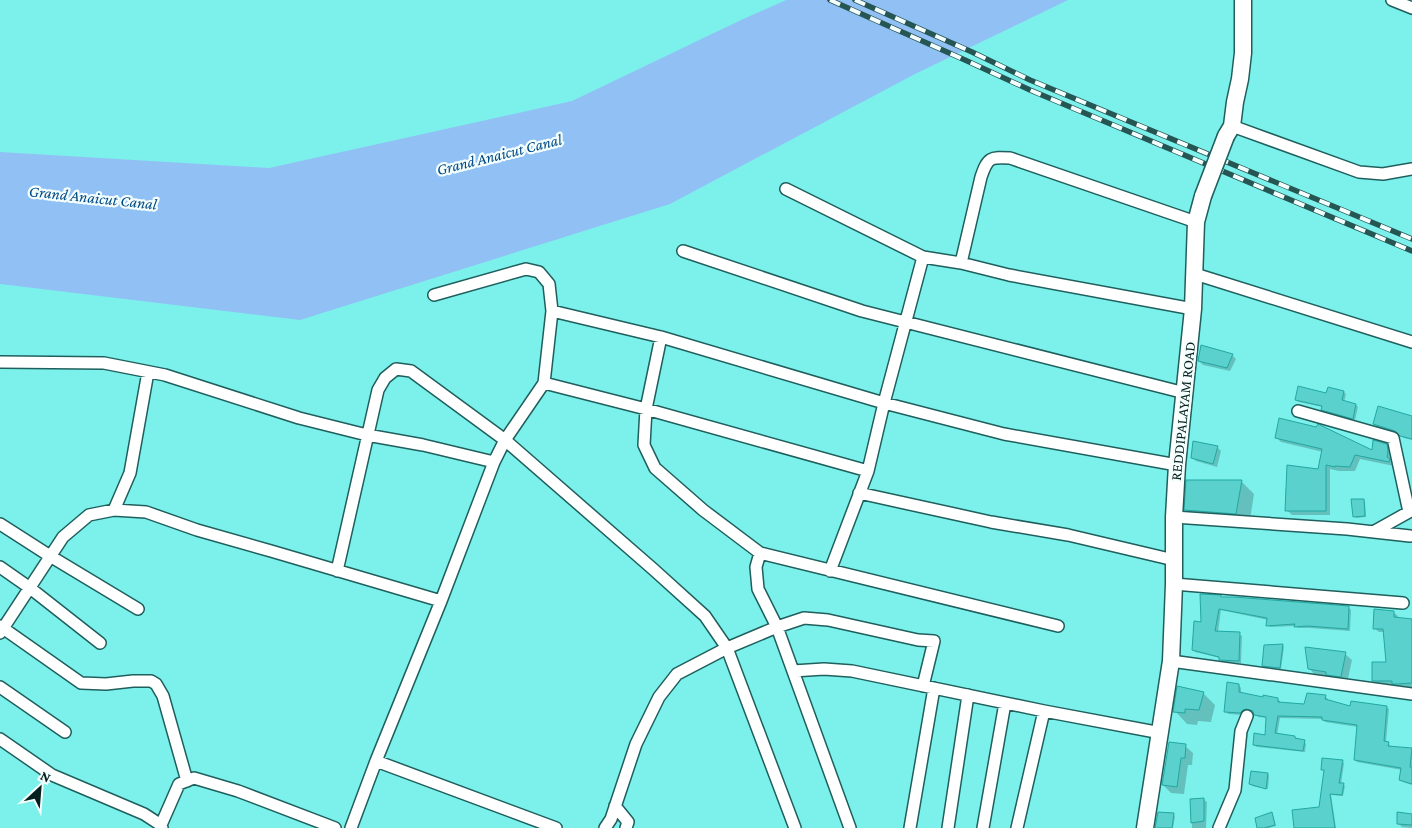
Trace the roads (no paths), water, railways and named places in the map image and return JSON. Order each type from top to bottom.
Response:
[{"type":"street","points":[[1392,0],[1412,8]]},
{"type":"street","name":"REDDIPALAYAM ROAD","points":[[1145,828],[1171,661],[1174,517],[1177,465],[1193,309],[1196,222],[1203,196],[1229,131],[1240,79],[1245,1]]},
{"type":"street","points":[[1229,131],[1359,172],[1384,174],[1412,169]]},
{"type":"street","points":[[961,263],[976,194],[986,164],[995,157],[1010,158],[1196,222]]},
{"type":"street","points":[[786,189],[923,257],[1193,309]]},
{"type":"street","points":[[683,251],[862,311],[1185,393]]},
{"type":"street","points":[[830,571],[868,471],[923,257]]},
{"type":"street","points":[[352,828],[376,761],[494,462],[505,440],[544,383],[552,311],[550,284],[539,272],[526,269],[434,294]]},
{"type":"street","points":[[1195,274],[1412,342]]},
{"type":"street","points":[[552,311],[661,337],[884,403],[1004,434],[1177,465]]},
{"type":"street","points":[[661,337],[646,409],[644,445],[655,468],[703,510],[760,553],[1058,626]]},
{"type":"street","points":[[0,362],[104,364],[148,372],[300,418],[367,436],[422,445],[494,462]]},
{"type":"street","points":[[337,571],[378,390],[385,378],[396,369],[411,371],[505,440],[705,616],[727,648],[795,828]]},
{"type":"street","points":[[114,510],[130,473],[148,372]]},
{"type":"street","points":[[544,383],[646,409],[868,471]]},
{"type":"street","points":[[1298,411],[1393,438],[1408,512],[1373,532]]},
{"type":"street","points":[[859,494],[991,522],[1068,535],[1174,560]]},
{"type":"street","points":[[187,781],[164,696],[156,684],[151,681],[106,684],[81,683],[1,629],[63,537],[89,515],[114,510],[146,512],[197,530],[440,602]]},
{"type":"street","points":[[1174,517],[1410,536]]},
{"type":"street","points":[[0,524],[138,609]]},
{"type":"street","points":[[760,553],[756,567],[758,589],[777,627],[850,828]]},
{"type":"street","points":[[0,567],[100,642]]},
{"type":"street","points":[[1174,584],[1403,603]]},
{"type":"street","points":[[605,828],[611,819],[636,744],[659,698],[676,674],[727,648],[804,618],[828,620],[918,640],[934,640],[910,828]]},
{"type":"street","points":[[1171,661],[1412,694]]},
{"type":"street","points":[[793,671],[852,671],[1044,712],[1161,732]]},
{"type":"street","points":[[0,687],[65,732]]},
{"type":"street","points":[[948,828],[968,695]]},
{"type":"street","points":[[983,828],[1005,703]]},
{"type":"street","points":[[1017,828],[1044,712]]},
{"type":"street","points":[[1219,828],[1235,790],[1241,731],[1248,716]]},
{"type":"street","points":[[0,739],[52,775],[144,814],[161,827],[178,784],[194,778],[238,791],[335,828]]},
{"type":"street","points":[[376,761],[556,828]]},
{"type":"street","points":[[615,806],[628,822],[626,828]]},
{"type":"water","name":"Grand Anaicut Canal","points":[[786,0],[1068,0],[915,74],[670,204],[300,320],[0,284],[0,152],[269,168],[572,101]]},
{"type":"railway","points":[[830,0],[1030,90],[1412,251]]},
{"type":"railway","points":[[855,0],[1030,80],[1412,239]]}]
